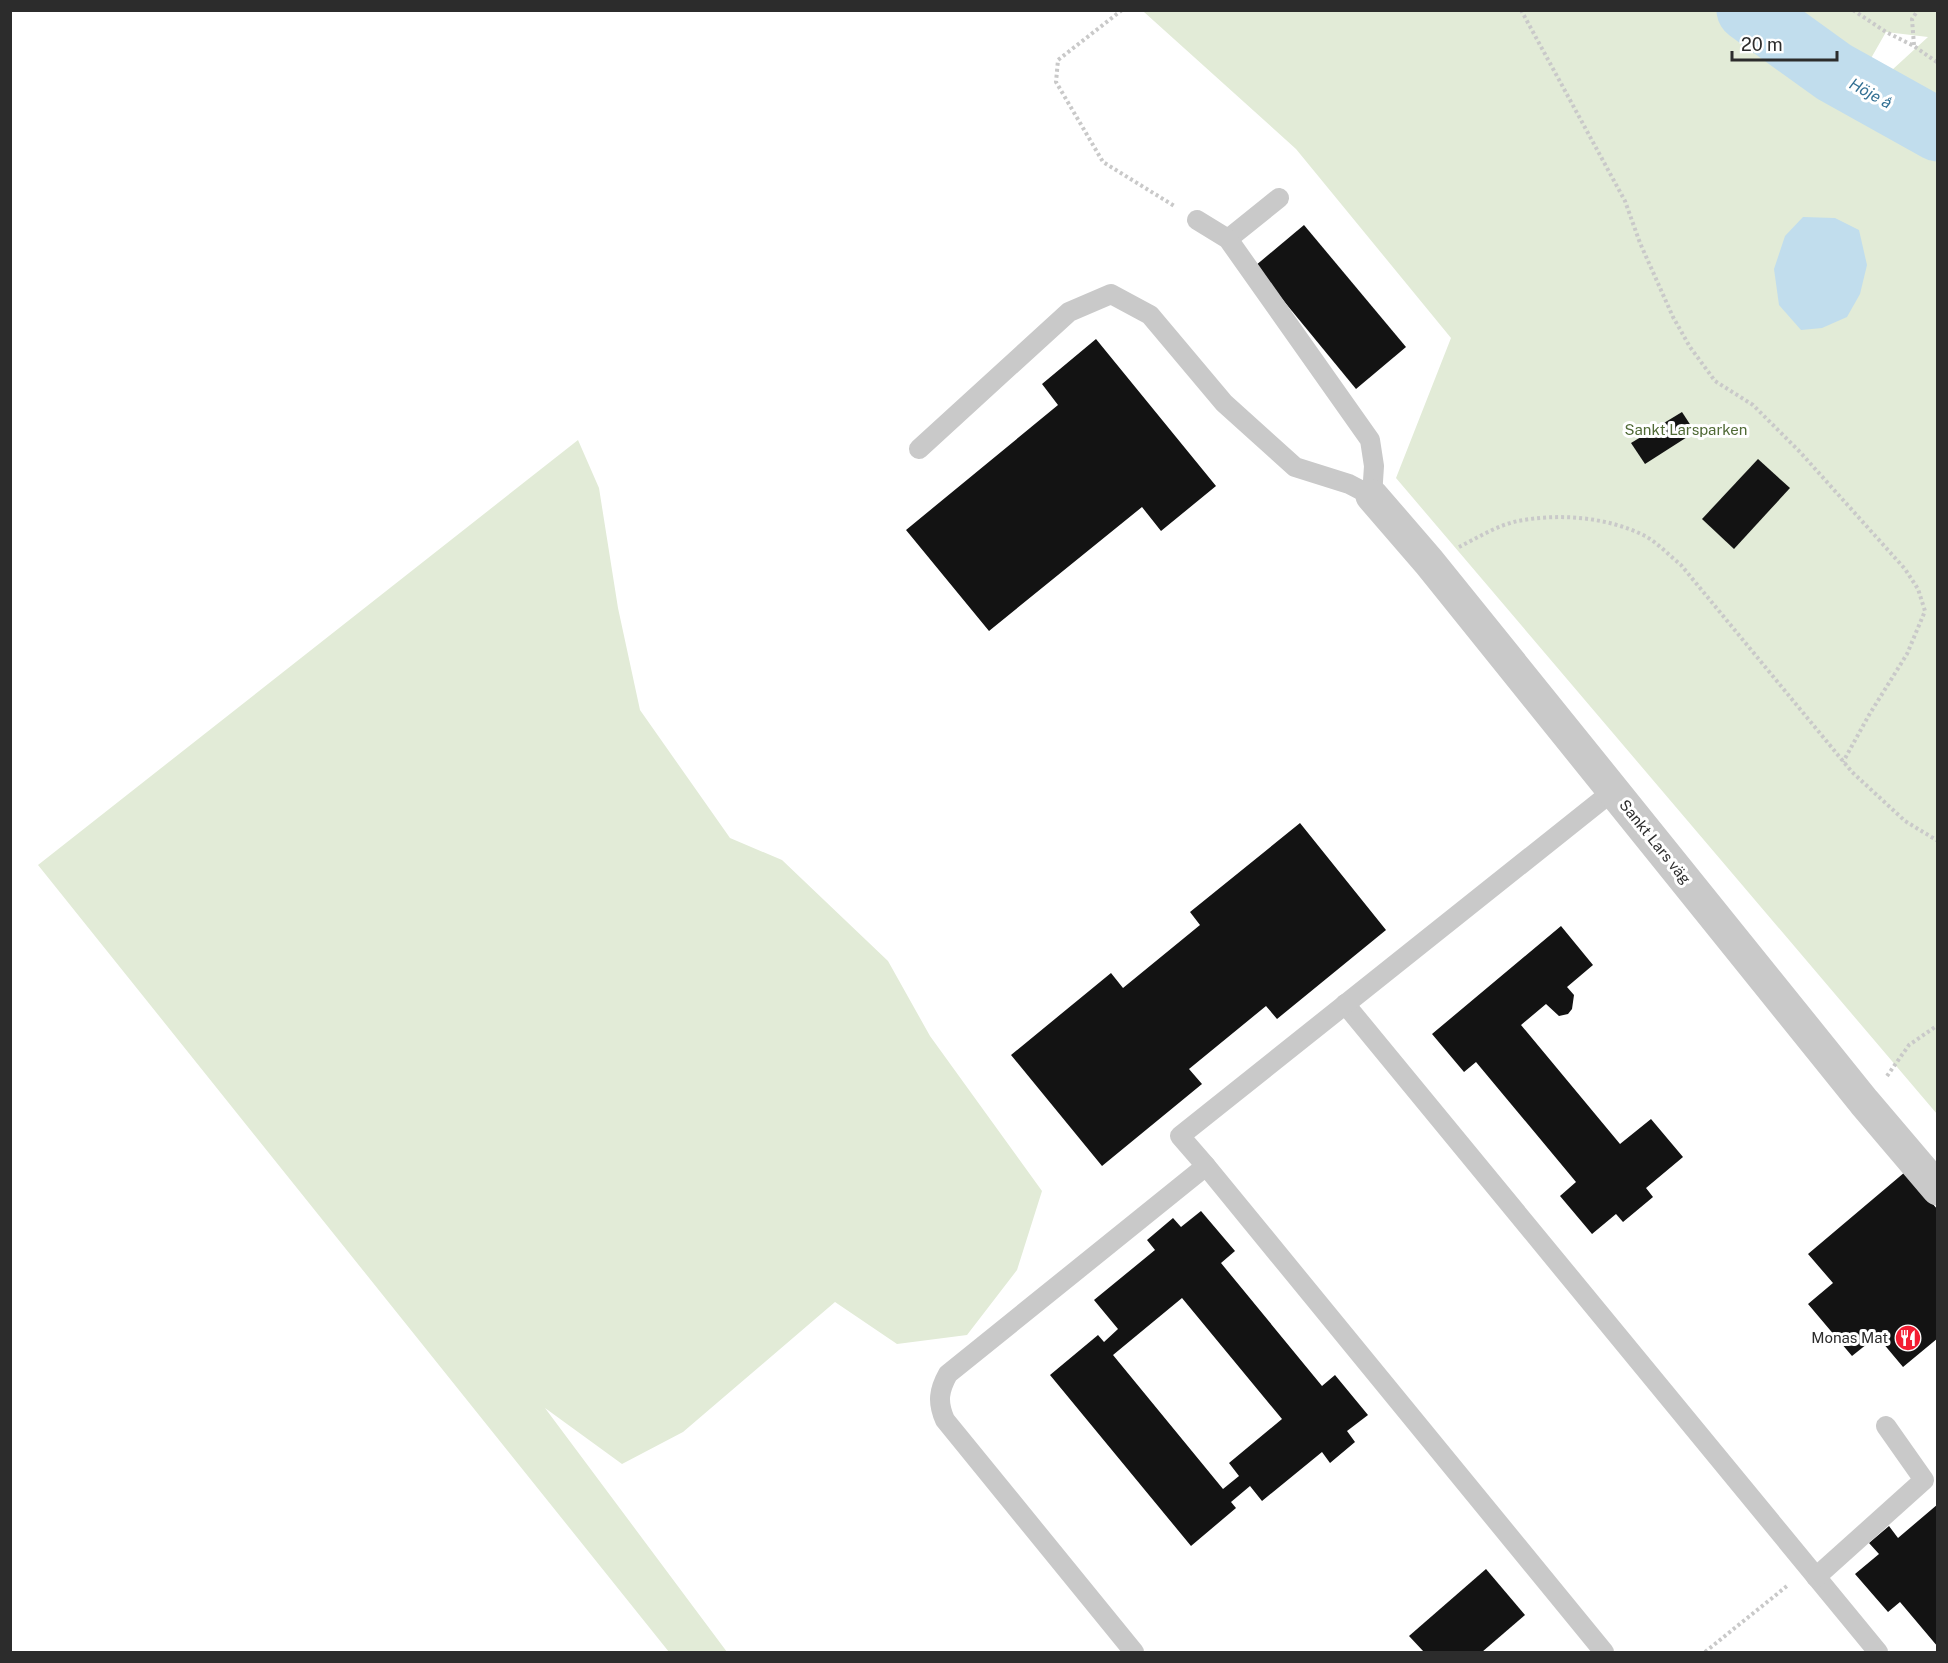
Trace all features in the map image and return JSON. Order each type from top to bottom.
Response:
[{"type":"street","name":"Sankt Lars väg","points":[[1372,496],[1429,562],[1864,1102],[1938,1189]]},
{"type":"lane","points":[[1228,239],[1279,198]]},
{"type":"lane","points":[[920,448],[1069,312],[1111,294],[1150,315],[1224,403],[1295,467],[1349,484],[1372,496],[1374,466],[1370,440],[1228,239],[1197,220]]},
{"type":"lane","points":[[1604,1653],[1180,1136],[1613,791]]},
{"type":"lane","points":[[1345,1004],[1878,1653]]},
{"type":"lane","points":[[1134,1653],[945,1420],[940,1409],[940,1386],[948,1374],[1206,1166]]},
{"type":"lane","points":[[1812,1573],[1924,1480],[1886,1426]]},
{"type":"path","points":[[1122,10],[1058,60],[1056,82],[1103,162],[1197,220]]},
{"type":"path","points":[[1521,10],[1625,201],[1640,243],[1673,317],[1690,347],[1715,381],[1753,405],[1800,452],[1905,569],[1918,589],[1925,611],[1907,654],[1843,762]]},
{"type":"path","points":[[1853,10],[1938,63]]},
{"type":"path","points":[[1914,46],[1912,20],[1918,10]]},
{"type":"path","points":[[1429,562],[1516,521],[1546,518],[1586,519],[1617,524],[1647,537],[1681,565],[1860,780],[1905,821],[1938,841]]},
{"type":"path","points":[[1884,1081],[1909,1045],[1938,1025]]},
{"type":"path","points":[[1705,1653],[1812,1573]]},
{"type":"green space","name":"Sankt Larsparken","points":[[1146,10],[1728,11],[1868,92],[1928,37],[1886,32],[1866,67],[1836,51],[1778,11],[1937,11],[1937,1114],[1396,478],[1451,338],[1296,149],[1144,12]]},
{"type":"green space","points":[[578,440],[599,488],[618,608],[640,710],[730,838],[782,860],[888,961],[930,1036],[1042,1191],[1017,1270],[967,1335],[897,1344],[835,1302],[683,1432],[622,1464],[545,1408],[727,1652],[669,1652],[38,865]]},
{"type":"water","points":[[1803,217],[1835,218],[1859,230],[1867,265],[1860,294],[1847,317],[1822,328],[1801,330],[1779,305],[1774,269],[1785,236]]},
{"type":"building","points":[[1304,225],[1406,347],[1356,389],[1255,266]]},
{"type":"building","points":[[1096,339],[1216,486],[1161,531],[1142,507],[989,631],[906,530],[1058,405],[1042,384]]},
{"type":"building","points":[[1682,412],[1695,432],[1645,464],[1631,443]]},
{"type":"building","points":[[1758,459],[1790,488],[1734,549],[1702,519]]},
{"type":"building","points":[[1300,823],[1386,930],[1277,1019],[1266,1006],[1189,1069],[1202,1084],[1102,1166],[1011,1055],[1111,973],[1123,988],[1200,925],[1190,912]]},
{"type":"building","points":[[1561,926],[1593,965],[1567,987],[1574,995],[1572,1009],[1568,1014],[1559,1016],[1546,1004],[1521,1025],[1620,1144],[1651,1119],[1683,1157],[1646,1188],[1653,1197],[1623,1222],[1616,1214],[1592,1234],[1560,1196],[1576,1182],[1476,1062],[1464,1072],[1432,1034]]},
{"type":"building","points":[[1905,1172],[1938,1210],[1938,1338],[1903,1367],[1877,1336],[1852,1356],[1808,1304],[1833,1283],[1808,1254]]},
{"type":"building","points":[[1201,1211],[1235,1251],[1221,1263],[1322,1386],[1335,1375],[1368,1415],[1347,1431],[1355,1442],[1330,1463],[1322,1452],[1262,1501],[1250,1486],[1231,1502],[1236,1508],[1191,1546],[1050,1375],[1098,1335],[1104,1342],[1118,1329],[1094,1300],[1155,1250],[1147,1240],[1173,1218],[1181,1227]],"holes":[[[1182,1298],[1282,1419],[1229,1463],[1239,1476],[1223,1489],[1113,1355]]]},
{"type":"building","points":[[1938,1504],[1938,1647],[1900,1602],[1888,1612],[1855,1574],[1879,1554],[1869,1543],[1889,1526],[1898,1538]]},
{"type":"building","points":[[1486,1569],[1525,1615],[1482,1652],[1424,1652],[1409,1636]]},
{"type":"waterway","name":"Höje å","points":[[1748,10],[1834,72],[1938,130]]},
{"type":"place","name":"Monas Mat","points":[[1908,1338]]}]
